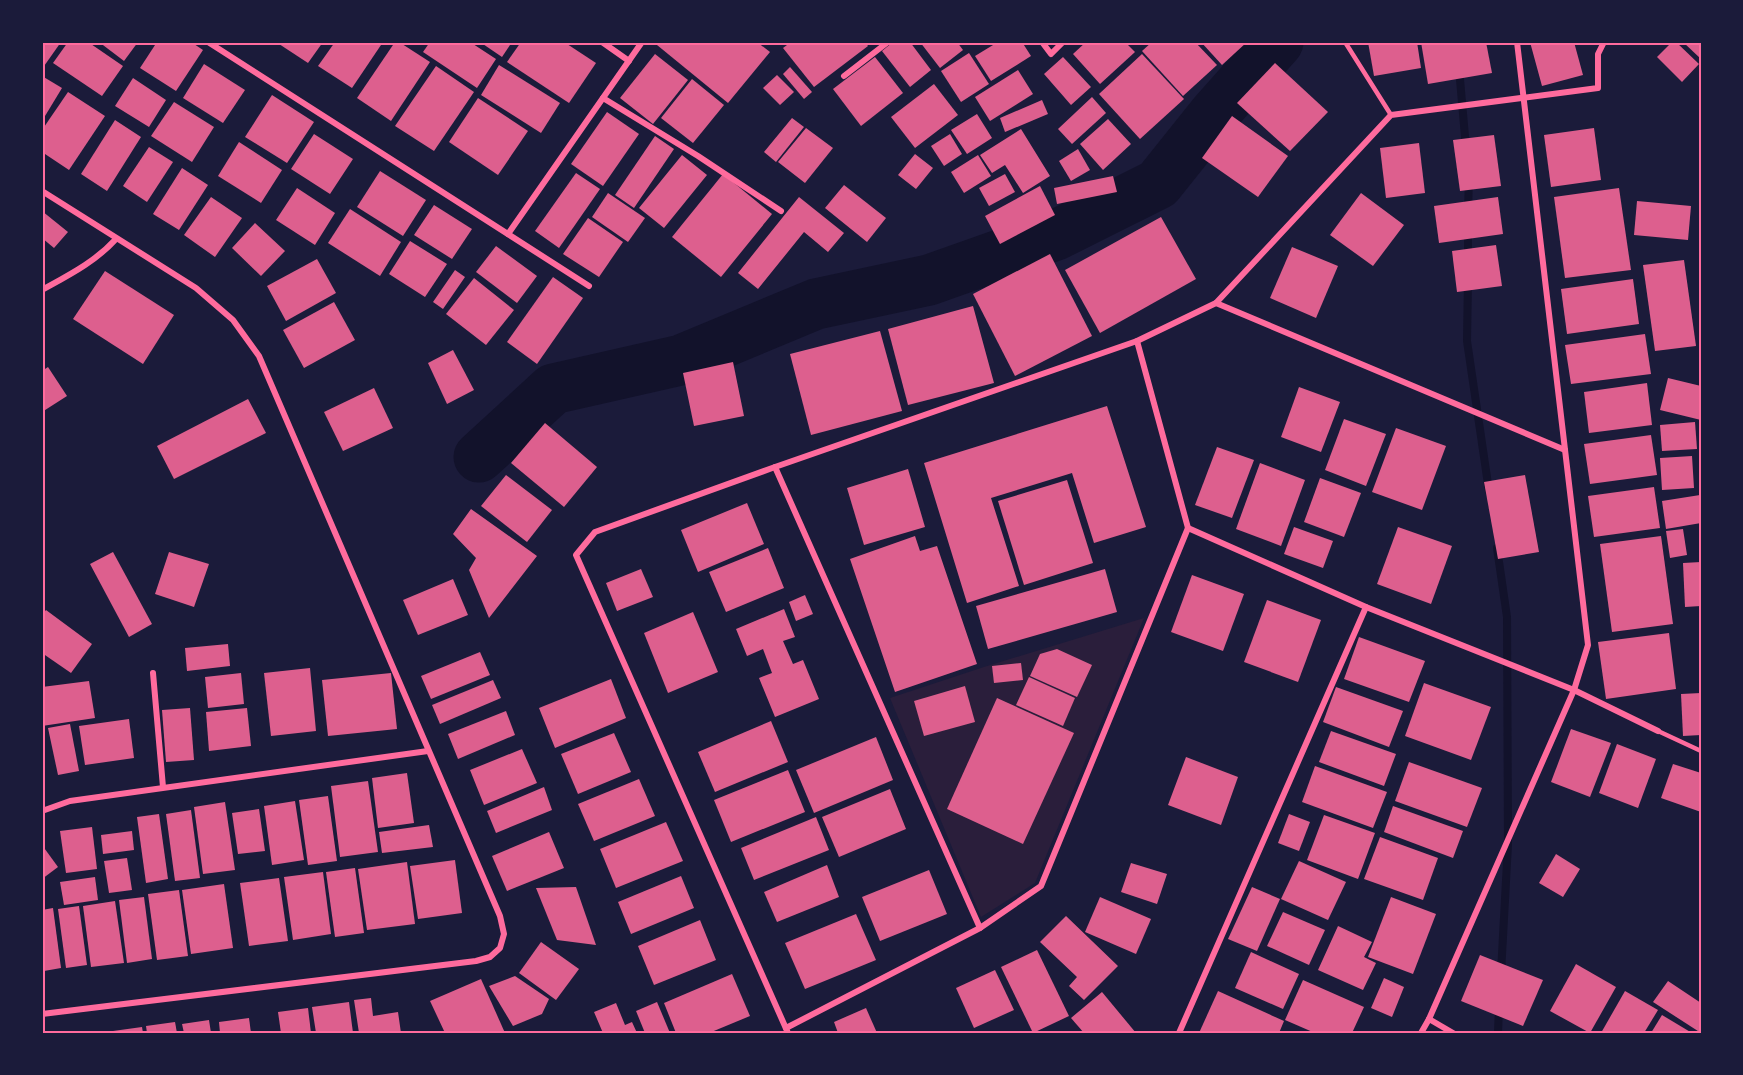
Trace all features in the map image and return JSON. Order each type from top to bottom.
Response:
[{"type":"street","points":[[208,42],[589,286]]},
{"type":"street","points":[[602,42],[629,61]]},
{"type":"street","points":[[508,234],[642,42]]},
{"type":"street","points":[[844,76],[888,42]]},
{"type":"street","points":[[1042,42],[1051,54],[1063,42]]},
{"type":"street","points":[[1421,1033],[1574,690],[1588,645],[1517,42]]},
{"type":"street","points":[[1137,341],[1188,528],[1041,886],[980,928],[787,1031],[576,555],[595,532],[1137,341],[1216,303],[1391,115],[1598,88],[1598,54],[1604,42]]},
{"type":"street","points":[[603,98],[698,156],[781,211]]},
{"type":"street","points":[[42,191],[196,288],[233,320],[259,356],[500,916],[504,934],[500,948],[490,957],[476,961],[42,1014]]},
{"type":"street","points":[[42,290],[102,255],[116,238]]},
{"type":"street","points":[[1216,303],[1565,450]]},
{"type":"street","points":[[775,467],[980,928]]},
{"type":"street","points":[[1188,528],[1366,607],[1574,690],[1658,731]]},
{"type":"street","points":[[1179,1033],[1366,607]]},
{"type":"street","points":[[153,673],[164,787]]},
{"type":"street","points":[[42,811],[70,801],[428,751]]},
{"type":"street","points":[[1429,1019],[1453,1033]]},
{"type":"lane","points":[[1345,42],[1391,115]]},
{"type":"lane","points":[[1658,731],[1701,751]]},
{"type":"shaded area","points":[[1144,618],[1035,883],[981,917],[890,698]]},
{"type":"building","points":[[42,42],[61,42],[42,69]]},
{"type":"building","points":[[68,42],[88,42],[123,66],[102,96],[53,63]]},
{"type":"building","points":[[99,42],[138,42],[124,61]]},
{"type":"building","points":[[157,42],[191,42],[203,50],[176,91],[140,68]]},
{"type":"building","points":[[276,42],[323,42],[308,63]]},
{"type":"building","points":[[335,42],[383,42],[352,88],[318,66]]},
{"type":"building","points":[[395,42],[399,42],[430,62],[391,121],[357,98]]},
{"type":"building","points":[[430,42],[470,42],[496,59],[477,88],[423,52]]},
{"type":"building","points":[[480,42],[512,42],[502,57]]},
{"type":"building","points":[[521,42],[564,42],[596,63],[569,103],[507,62]]},
{"type":"building","points":[[660,42],[757,42],[770,52],[728,103],[657,45]]},
{"type":"building","points":[[791,42],[865,42],[868,46],[814,87],[783,48]]},
{"type":"building","points":[[893,42],[910,42],[931,70],[910,87],[882,51]]},
{"type":"building","points":[[920,42],[957,42],[963,50],[940,68]]},
{"type":"building","points":[[998,42],[1022,42],[1031,56],[991,81],[975,56]]},
{"type":"building","points":[[1086,42],[1125,42],[1135,52],[1100,84],[1073,54]]},
{"type":"building","points":[[1152,42],[1195,42],[1217,65],[1183,96],[1142,51]]},
{"type":"building","points":[[1201,42],[1247,42],[1222,65]]},
{"type":"building","points":[[1368,42],[1417,42],[1421,68],[1374,76]]},
{"type":"building","points":[[1421,42],[1486,42],[1492,73],[1428,84]]},
{"type":"building","points":[[1530,42],[1574,42],[1583,75],[1542,86]]},
{"type":"building","points":[[1672,42],[1676,42],[1699,64],[1682,82],[1657,57]]},
{"type":"building","points":[[1683,42],[1701,42],[1701,59]]},
{"type":"building","points":[[969,53],[989,84],[961,102],[941,71]]},
{"type":"building","points":[[655,54],[688,80],[653,124],[620,98]]},
{"type":"building","points":[[1142,54],[1184,99],[1140,139],[1099,94]]},
{"type":"building","points":[[875,57],[903,93],[861,126],[833,89]]},
{"type":"building","points":[[1063,57],[1091,87],[1071,105],[1044,74]]},
{"type":"building","points":[[1275,63],[1328,112],[1290,151],[1237,103]]},
{"type":"building","points":[[204,64],[245,90],[223,123],[183,98]]},
{"type":"building","points":[[499,65],[560,103],[541,133],[481,95]]},
{"type":"building","points":[[436,66],[474,92],[434,151],[395,126]]},
{"type":"building","points":[[790,67],[812,92],[804,99],[783,74]]},
{"type":"building","points":[[1018,70],[1033,94],[990,121],[975,97]]},
{"type":"building","points":[[777,75],[794,92],[780,105],[763,88]]},
{"type":"building","points":[[42,76],[62,88],[42,121]]},
{"type":"building","points":[[133,78],[166,100],[149,127],[115,106]]},
{"type":"building","points":[[692,79],[724,105],[693,143],[661,118]]},
{"type":"building","points":[[934,84],[958,115],[915,148],[891,117]]},
{"type":"building","points":[[68,92],[105,116],[69,170],[42,152],[42,130]]},
{"type":"building","points":[[272,95],[314,122],[287,163],[245,137]]},
{"type":"building","points":[[1092,97],[1106,113],[1072,144],[1058,129]]},
{"type":"building","points":[[478,98],[528,131],[498,175],[449,142]]},
{"type":"building","points":[[1042,100],[1048,114],[1005,132],[1000,118]]},
{"type":"building","points":[[174,102],[214,127],[192,162],[151,136]]},
{"type":"building","points":[[607,112],[639,134],[603,186],[571,164]]},
{"type":"building","points":[[977,114],[992,138],[967,154],[951,130]]},
{"type":"building","points":[[1232,116],[1288,156],[1258,197],[1202,158]]},
{"type":"building","points":[[792,118],[804,127],[776,162],[764,152]]},
{"type":"building","points":[[1108,119],[1131,144],[1103,170],[1080,144]]},
{"type":"building","points":[[115,120],[141,137],[107,191],[81,174]]},
{"type":"building","points":[[806,128],[833,148],[805,183],[778,162]]},
{"type":"building","points":[[1594,128],[1601,180],[1551,187],[1544,135]]},
{"type":"building","points":[[1021,129],[1050,176],[1023,193],[1005,165],[992,173],[980,155]]},
{"type":"building","points":[[314,134],[353,159],[330,194],[291,169]]},
{"type":"building","points":[[950,134],[962,154],[944,166],[931,146]]},
{"type":"building","points":[[1494,135],[1501,186],[1460,191],[1453,140]]},
{"type":"building","points":[[655,136],[674,149],[634,208],[615,195]]},
{"type":"building","points":[[239,142],[282,170],[261,203],[218,176]]},
{"type":"building","points":[[1419,143],[1425,193],[1386,198],[1380,148]]},
{"type":"building","points":[[149,147],[173,162],[147,202],[123,186]]},
{"type":"building","points":[[1078,149],[1090,170],[1071,181],[1059,161]]},
{"type":"building","points":[[915,154],[933,168],[916,189],[898,175]]},
{"type":"building","points":[[682,155],[707,175],[664,228],[639,208]]},
{"type":"building","points":[[978,155],[991,176],[964,193],[951,172]]},
{"type":"building","points":[[182,168],[208,185],[179,230],[153,214]]},
{"type":"building","points":[[380,171],[426,200],[403,236],[357,207]]},
{"type":"building","points":[[576,173],[600,189],[559,248],[535,231]]},
{"type":"building","points":[[723,174],[772,214],[721,277],[672,237]]},
{"type":"building","points":[[1005,174],[1015,192],[989,206],[979,188]]},
{"type":"building","points":[[1113,176],[1117,192],[1057,204],[1054,188]]},
{"type":"building","points":[[844,185],[886,218],[867,242],[825,208]]},
{"type":"building","points":[[1040,186],[1055,215],[1000,244],[985,216]]},
{"type":"building","points":[[297,188],[335,213],[315,245],[276,220]]},
{"type":"building","points":[[1619,188],[1631,270],[1565,278],[1554,197]]},
{"type":"building","points":[[608,193],[645,218],[628,242],[592,217]]},
{"type":"building","points":[[1361,193],[1404,225],[1373,266],[1330,235]]},
{"type":"building","points":[[211,197],[242,218],[215,257],[184,235]]},
{"type":"building","points":[[799,197],[844,233],[828,252],[804,232],[758,289],[738,273]]},
{"type":"building","points":[[1498,197],[1503,234],[1439,243],[1434,206]]},
{"type":"building","points":[[1637,201],[1691,206],[1688,240],[1634,235]]},
{"type":"building","points":[[434,205],[472,229],[452,259],[414,235]]},
{"type":"building","points":[[350,209],[401,242],[380,276],[328,243]]},
{"type":"building","points":[[42,211],[68,232],[54,248],[42,238]]},
{"type":"building","points":[[1161,217],[1196,279],[1100,333],[1065,270]]},
{"type":"building","points":[[588,218],[623,242],[599,277],[563,254]]},
{"type":"building","points":[[255,223],[285,251],[261,276],[232,248]]},
{"type":"building","points":[[410,241],[447,264],[425,297],[389,274]]},
{"type":"building","points":[[1496,245],[1502,286],[1457,292],[1452,251]]},
{"type":"building","points":[[496,246],[537,276],[517,303],[476,272]]},
{"type":"building","points":[[1292,247],[1338,266],[1316,318],[1270,298]]},
{"type":"building","points":[[1050,254],[1092,336],[1015,376],[973,294]]},
{"type":"building","points":[[317,259],[336,293],[286,321],[267,286]]},
{"type":"building","points":[[1684,260],[1696,346],[1655,351],[1643,265]]},
{"type":"building","points":[[455,270],[465,277],[443,309],[433,302]]},
{"type":"building","points":[[105,271],[174,315],[143,364],[73,319]]},
{"type":"building","points":[[553,277],[583,298],[537,364],[507,342]]},
{"type":"building","points":[[474,278],[514,310],[486,345],[446,314]]},
{"type":"building","points":[[1633,279],[1639,324],[1567,334],[1561,289]]},
{"type":"building","points":[[334,302],[355,340],[304,368],[283,330]]},
{"type":"building","points":[[973,306],[994,383],[908,405],[888,329]]},
{"type":"building","points":[[880,331],[902,411],[811,435],[790,354]]},
{"type":"building","points":[[1645,334],[1651,374],[1571,384],[1565,345]]},
{"type":"building","points":[[453,350],[474,390],[447,404],[428,363]]},
{"type":"building","points":[[733,362],[744,416],[694,426],[683,373]]},
{"type":"building","points":[[48,367],[67,396],[42,412],[42,371]]},
{"type":"building","points":[[1668,378],[1701,386],[1701,420],[1660,410]]},
{"type":"building","points":[[1647,383],[1652,425],[1589,433],[1584,392]]},
{"type":"building","points":[[1299,387],[1340,402],[1321,452],[1281,437]]},
{"type":"building","points":[[374,388],[393,428],[343,451],[324,412]]},
{"type":"building","points":[[248,399],[266,433],[174,479],[157,446]]},
{"type":"building","points":[[1107,406],[1146,527],[1094,543],[1072,473],[991,498],[1019,586],[967,603],[924,463]]},
{"type":"building","points":[[1344,419],[1386,434],[1366,486],[1325,470]]},
{"type":"building","points":[[1695,422],[1697,449],[1662,451],[1660,425]]},
{"type":"building","points":[[545,423],[597,467],[564,507],[511,463]]},
{"type":"building","points":[[1396,428],[1446,446],[1422,510],[1372,492]]},
{"type":"building","points":[[1651,435],[1657,475],[1590,484],[1584,444]]},
{"type":"building","points":[[1217,447],[1254,460],[1232,518],[1195,505]]},
{"type":"building","points":[[1692,456],[1694,488],[1662,490],[1660,458]]},
{"type":"building","points":[[1260,463],[1305,480],[1281,546],[1236,529]]},
{"type":"building","points":[[908,469],[925,527],[864,545],[847,488]]},
{"type":"building","points":[[506,475],[552,510],[527,542],[481,506]]},
{"type":"building","points":[[1525,475],[1539,552],[1498,559],[1484,482]]},
{"type":"building","points":[[1320,478],[1361,493],[1344,537],[1304,522]]},
{"type":"building","points":[[1067,480],[1093,563],[1024,585],[998,501]]},
{"type":"building","points":[[1654,487],[1660,528],[1594,537],[1588,496]]},
{"type":"building","points":[[1700,495],[1701,523],[1666,529],[1662,501]]},
{"type":"building","points":[[747,503],[764,544],[698,572],[681,530]]},
{"type":"building","points":[[471,509],[537,556],[489,618],[469,570],[476,558],[453,534]]},
{"type":"building","points":[[1294,527],[1333,541],[1323,568],[1284,554]]},
{"type":"building","points":[[1398,527],[1452,546],[1431,604],[1377,584]]},
{"type":"building","points":[[1683,529],[1687,555],[1670,558],[1666,531]]},
{"type":"building","points":[[915,536],[920,551],[937,546],[977,664],[895,692],[850,559]]},
{"type":"building","points":[[1661,536],[1673,624],[1612,632],[1600,544]]},
{"type":"building","points":[[768,548],[784,588],[726,612],[709,572]]},
{"type":"building","points":[[113,552],[152,624],[129,637],[90,564]]},
{"type":"building","points":[[169,552],[209,564],[194,607],[155,594]]},
{"type":"building","points":[[1701,562],[1701,606],[1685,607],[1683,563]]},
{"type":"building","points":[[641,569],[653,597],[617,611],[606,583]]},
{"type":"building","points":[[1105,569],[1117,612],[988,649],[976,606]]},
{"type":"building","points":[[1192,575],[1244,594],[1223,651],[1171,632]]},
{"type":"building","points":[[453,579],[468,615],[418,635],[403,600]]},
{"type":"building","points":[[805,595],[813,614],[796,621],[789,602]]},
{"type":"building","points":[[1267,600],[1321,620],[1298,682],[1244,662]]},
{"type":"building","points":[[784,609],[795,637],[783,641],[793,664],[803,660],[819,699],[775,717],[759,678],[772,673],[763,649],[747,656],[736,629]]},
{"type":"building","points":[[46,610],[92,644],[71,673],[42,653],[42,615]]},
{"type":"building","points":[[693,612],[718,672],[668,693],[644,633]]},
{"type":"building","points":[[1669,633],[1676,689],[1606,699],[1598,642]]},
{"type":"building","points":[[1359,637],[1425,661],[1409,702],[1344,679]]},
{"type":"building","points":[[228,644],[230,666],[187,671],[185,648]]},
{"type":"building","points":[[1057,649],[1092,665],[1077,697],[1030,676],[1040,654]]},
{"type":"building","points":[[480,652],[490,675],[431,699],[421,676]]},
{"type":"building","points":[[1021,663],[1023,680],[994,683],[992,666]]},
{"type":"building","points":[[310,668],[316,731],[271,736],[264,673]]},
{"type":"building","points":[[241,673],[244,704],[208,708],[205,677]]},
{"type":"building","points":[[391,673],[397,729],[328,736],[322,680]]},
{"type":"building","points":[[1029,677],[1075,698],[1063,726],[1016,705]]},
{"type":"building","points":[[611,679],[626,718],[555,748],[539,708]]},
{"type":"building","points":[[493,680],[501,698],[440,724],[432,705]]},
{"type":"building","points":[[89,681],[95,718],[42,726],[42,687]]},
{"type":"building","points":[[1424,683],[1491,707],[1471,760],[1405,736]]},
{"type":"building","points":[[965,686],[975,722],[924,736],[914,701]]},
{"type":"building","points":[[1336,687],[1403,711],[1389,747],[1323,722]]},
{"type":"building","points":[[1701,693],[1701,735],[1683,736],[1681,694]]},
{"type":"building","points":[[997,698],[1074,733],[1023,844],[947,809]]},
{"type":"building","points":[[190,708],[194,760],[166,762],[162,710]]},
{"type":"building","points":[[247,708],[251,746],[209,751],[206,712]]},
{"type":"building","points":[[506,711],[515,735],[458,759],[448,734]]},
{"type":"building","points":[[129,719],[134,758],[85,765],[79,726]]},
{"type":"building","points":[[771,721],[788,762],[715,792],[698,752]]},
{"type":"building","points":[[70,724],[79,771],[58,775],[48,728]]},
{"type":"building","points":[[1571,729],[1611,743],[1590,797],[1551,782]]},
{"type":"building","points":[[1331,731],[1396,754],[1384,786],[1319,762]]},
{"type":"building","points":[[614,733],[631,772],[578,794],[561,754]]},
{"type":"building","points":[[876,737],[893,780],[814,813],[796,770]]},
{"type":"building","points":[[1617,744],[1656,759],[1638,808],[1599,793]]},
{"type":"building","points":[[522,749],[537,783],[484,805],[470,770]]},
{"type":"building","points":[[1186,757],[1238,777],[1221,825],[1168,805]]},
{"type":"building","points":[[1409,762],[1482,788],[1467,827],[1395,801]]},
{"type":"building","points":[[1673,764],[1701,773],[1701,812],[1661,798]]},
{"type":"building","points":[[1315,766],[1387,792],[1373,828],[1302,802]]},
{"type":"building","points":[[788,770],[805,812],[731,842],[714,800]]},
{"type":"building","points":[[407,773],[414,823],[378,828],[372,778]]},
{"type":"building","points":[[639,779],[655,816],[594,841],[578,804]]},
{"type":"building","points":[[368,781],[378,852],[340,857],[331,786]]},
{"type":"building","points":[[544,787],[552,810],[496,833],[487,811]]},
{"type":"building","points":[[890,789],[906,829],[839,857],[822,817]]},
{"type":"building","points":[[328,796],[337,861],[308,865],[299,800]]},
{"type":"building","points":[[295,801],[304,860],[272,865],[264,806]]},
{"type":"building","points":[[225,802],[235,870],[203,874],[194,807]]},
{"type":"building","points":[[1393,806],[1463,831],[1453,858],[1384,832]]},
{"type":"building","points":[[259,809],[265,851],[238,854],[232,813]]},
{"type":"building","points":[[191,810],[200,878],[175,881],[166,814]]},
{"type":"building","points":[[159,814],[168,879],[146,883],[137,817]]},
{"type":"building","points":[[1289,814],[1310,822],[1299,851],[1278,843]]},
{"type":"building","points":[[1324,815],[1375,833],[1358,879],[1307,860]]},
{"type":"building","points":[[816,817],[829,850],[754,880],[741,848]]},
{"type":"building","points":[[666,822],[683,861],[616,888],[600,849]]},
{"type":"building","points":[[429,825],[433,847],[382,853],[379,832]]},
{"type":"building","points":[[92,827],[97,869],[66,873],[60,831]]},
{"type":"building","points":[[132,831],[134,850],[103,854],[101,835]]},
{"type":"building","points":[[549,832],[564,868],[507,891],[492,856]]},
{"type":"building","points":[[1380,837],[1438,858],[1423,900],[1364,879]]},
{"type":"building","points":[[42,845],[58,867],[42,879]]},
{"type":"building","points":[[1556,854],[1580,869],[1563,897],[1539,883]]},
{"type":"building","points":[[127,858],[132,890],[109,893],[104,861]]},
{"type":"building","points":[[455,860],[462,913],[418,919],[410,866]]},
{"type":"building","points":[[1299,861],[1346,882],[1328,920],[1281,899]]},
{"type":"building","points":[[407,862],[415,924],[367,930],[358,869]]},
{"type":"building","points":[[1131,863],[1167,874],[1157,904],[1121,892]]},
{"type":"building","points":[[827,865],[839,897],[777,922],[764,892]]},
{"type":"building","points":[[355,868],[364,933],[335,937],[326,872]]},
{"type":"building","points":[[929,870],[947,914],[880,941],[862,897]]},
{"type":"building","points":[[323,872],[331,934],[293,940],[284,877]]},
{"type":"building","points":[[681,876],[694,908],[631,934],[618,902]]},
{"type":"building","points":[[95,877],[98,900],[64,905],[60,882]]},
{"type":"building","points":[[279,878],[288,941],[249,946],[240,883]]},
{"type":"building","points":[[224,884],[233,948],[191,954],[182,890]]},
{"type":"building","points":[[576,887],[596,945],[557,940],[536,888]]},
{"type":"building","points":[[1252,887],[1280,899],[1257,951],[1228,939]]},
{"type":"building","points":[[179,890],[188,956],[157,960],[148,894]]},
{"type":"building","points":[[144,897],[152,959],[127,963],[119,900]]},
{"type":"building","points":[[1100,897],[1151,919],[1136,954],[1085,932]]},
{"type":"building","points":[[1391,897],[1436,914],[1413,974],[1368,957]]},
{"type":"building","points":[[115,901],[124,963],[91,967],[83,906]]},
{"type":"building","points":[[79,906],[87,965],[66,968],[58,909]]},
{"type":"building","points":[[53,908],[61,968],[44,971],[42,910]]},
{"type":"building","points":[[1283,912],[1325,930],[1309,965],[1267,946]]},
{"type":"building","points":[[856,914],[876,960],[805,989],[785,943]]},
{"type":"building","points":[[1066,916],[1118,966],[1084,1000],[1069,986],[1077,977],[1040,942]]},
{"type":"building","points":[[700,920],[716,960],[654,985],[638,946]]},
{"type":"building","points":[[1338,926],[1372,942],[1364,957],[1376,963],[1363,990],[1318,970]]},
{"type":"building","points":[[541,942],[579,969],[556,1000],[519,973]]},
{"type":"building","points":[[1037,950],[1069,1016],[1033,1033],[1001,967]]},
{"type":"building","points":[[1251,952],[1299,974],[1283,1009],[1235,988]]},
{"type":"building","points":[[1480,955],[1543,980],[1523,1026],[1461,1001]]},
{"type":"building","points":[[1576,964],[1616,987],[1590,1033],[1550,1011]]},
{"type":"building","points":[[995,970],[1014,1010],[974,1028],[956,988]]},
{"type":"building","points":[[732,974],[750,1016],[709,1033],[676,1033],[664,1003]]},
{"type":"building","points":[[515,976],[549,999],[542,1014],[513,1026],[489,986]]},
{"type":"building","points":[[1384,978],[1404,987],[1392,1017],[1371,1008]]},
{"type":"building","points":[[481,979],[505,1033],[445,1033],[430,1001]]},
{"type":"building","points":[[1303,980],[1364,1007],[1352,1033],[1315,1033],[1285,1020]]},
{"type":"building","points":[[1668,981],[1701,1003],[1701,1033],[1653,1002]]},
{"type":"building","points":[[1218,991],[1284,1021],[1279,1033],[1199,1033]]},
{"type":"building","points":[[1625,991],[1658,1010],[1644,1033],[1601,1033]]},
{"type":"building","points":[[1102,992],[1136,1033],[1084,1033],[1071,1018]]},
{"type":"building","points":[[371,998],[373,1016],[398,1012],[401,1033],[359,1033],[354,1000]]},
{"type":"building","points":[[349,1002],[353,1033],[316,1033],[312,1007]]},
{"type":"building","points":[[657,1002],[670,1033],[645,1033],[636,1011]]},
{"type":"building","points":[[616,1003],[625,1025],[632,1022],[637,1033],[603,1033],[594,1012]]},
{"type":"building","points":[[308,1008],[311,1033],[281,1033],[278,1012]]},
{"type":"building","points":[[866,1008],[877,1033],[838,1033],[834,1022]]},
{"type":"building","points":[[1662,1015],[1692,1033],[1651,1033]]},
{"type":"building","points":[[249,1018],[251,1033],[220,1033],[219,1022]]},
{"type":"building","points":[[209,1020],[211,1033],[184,1033],[182,1024]]},
{"type":"building","points":[[175,1022],[177,1033],[147,1033],[146,1026]]},
{"type":"building","points":[[142,1027],[143,1033],[113,1033],[113,1031]]},
{"type":"waterway","points":[[479,457],[553,389],[681,360],[816,304],[929,280],[1056,235],[1158,184],[1214,114],[1278,42]]},
{"type":"waterway","points":[[1459,68],[1466,148]]},
{"type":"waterway","points":[[1468,211],[1469,178]]},
{"type":"waterway","points":[[1468,229],[1468,259]]},
{"type":"waterway","points":[[1468,280],[1467,341],[1489,491]]},
{"type":"waterway","points":[[1497,548],[1507,617],[1508,844],[1501,973]]},
{"type":"waterway","points":[[1498,1033],[1499,1006]]}]
